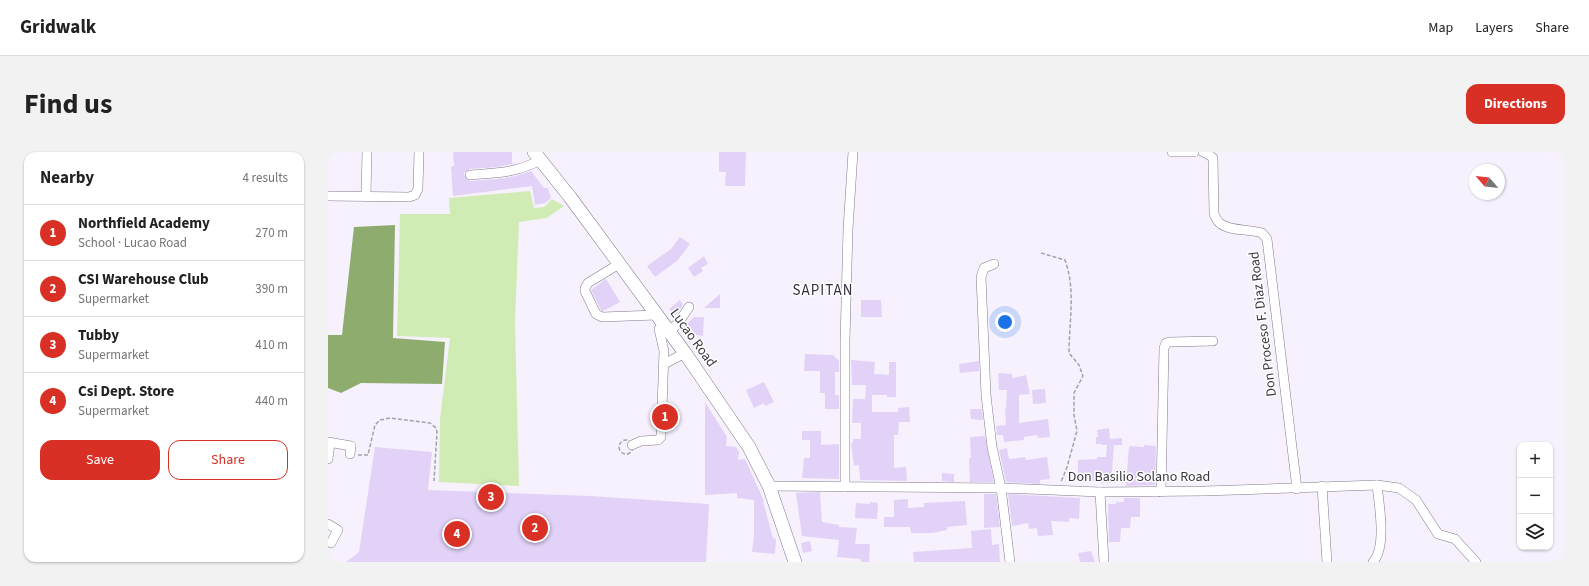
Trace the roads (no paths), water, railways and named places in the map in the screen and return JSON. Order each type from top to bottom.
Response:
[{"type":"highway","name":"Lucao Road","points":[[537,156],[570,197],[619,264],[656,315],[664,330],[685,353],[749,447],[769,486],[795,562]]},
{"type":"street","points":[[366,196],[367,152]]},
{"type":"street","points":[[328,196],[410,197],[415,195],[418,189],[419,152]]},
{"type":"street","points":[[845,487],[845,341],[852,152]]},
{"type":"street","points":[[1172,152],[1194,152]]},
{"type":"street","name":"Don Proceso F. Diaz Road","points":[[1203,152],[1213,158],[1214,214],[1217,221],[1221,225],[1228,227],[1262,232],[1267,239],[1297,489]]},
{"type":"street","points":[[470,175],[514,171],[528,167],[537,156]]},
{"type":"street","points":[[619,264],[588,283],[585,288],[584,291],[596,314],[605,318],[656,315]]},
{"type":"street","points":[[994,264],[988,265],[982,272],[981,297],[986,395],[992,447],[1001,488],[1010,562]]},
{"type":"street","points":[[632,445],[641,441],[658,440],[661,437],[664,330],[679,322],[689,307]]},
{"type":"street","points":[[1161,492],[1164,348],[1166,343],[1170,342],[1213,341]]},
{"type":"street","points":[[664,364],[685,353]]},
{"type":"street","points":[[328,459],[329,443],[351,446],[350,454]]},
{"type":"street","points":[[1373,562],[1380,549],[1380,515],[1377,485]]},
{"type":"street","name":"Don Basilio Solano Road","points":[[769,486],[1001,488],[1057,491],[1161,492],[1297,489],[1322,486],[1377,485],[1399,488],[1416,500],[1438,534],[1456,539],[1476,562]]},
{"type":"street","points":[[1322,486],[1327,562]]},
{"type":"street","points":[[1100,492],[1104,562]]},
{"type":"street","points":[[328,524],[338,530],[331,543]]},
{"type":"place","name":"Northfield Academy","points":[[665,417]]},
{"type":"place","name":"Tubby","points":[[491,497]]},
{"type":"place","name":"CSI Warehouse Club","points":[[535,528]]},
{"type":"place","name":"Csi Dept. Store","points":[[457,534]]},
{"type":"district","name":"SAPITAN","points":[[823,290]]}]
